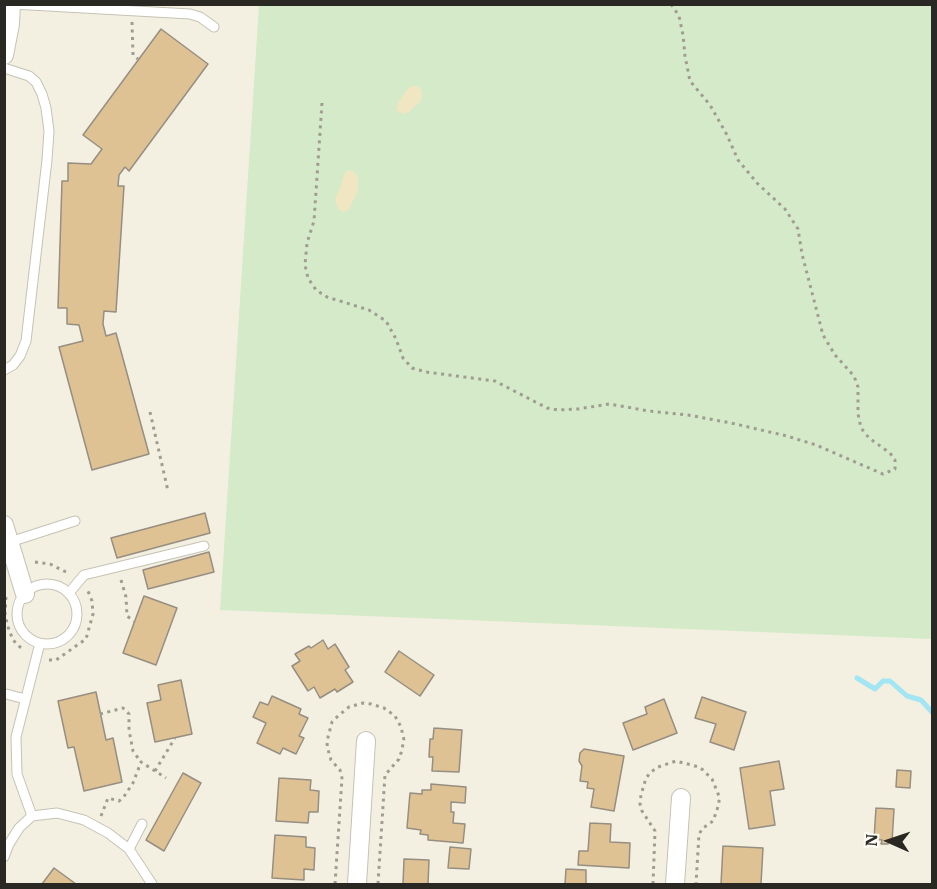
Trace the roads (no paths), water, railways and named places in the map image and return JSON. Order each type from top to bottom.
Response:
[{"type":"street","points":[[6,48],[12,4]]},
{"type":"street","points":[[8,533],[25,594]]},
{"type":"street","points":[[357,885],[366,741]]},
{"type":"street","points":[[675,885],[681,798]]},
{"type":"lane","points":[[12,4],[190,14],[200,17],[213,27]]},
{"type":"lane","points":[[4,68],[29,76],[36,82],[46,108],[48,131],[47,160],[26,340],[14,365],[4,370]]},
{"type":"lane","points":[[8,533],[75,521]]},
{"type":"lane","points":[[69,593],[84,576],[204,546]]},
{"type":"lane","points":[[42,584],[61,587],[69,593],[77,610],[77,620],[73,629],[59,641],[40,643],[31,639],[19,623],[20,603],[25,594],[42,584]]},
{"type":"lane","points":[[32,816],[17,774],[16,737],[40,643]]},
{"type":"lane","points":[[6,694],[25,699]]},
{"type":"lane","points":[[4,856],[7,844],[32,816],[57,813],[84,820],[108,833],[129,849],[152,885]]},
{"type":"lane","points":[[129,849],[142,824]]},
{"type":"waterway","points":[[857,678],[875,689],[883,681],[890,681],[907,696],[921,700],[932,712]]}]
